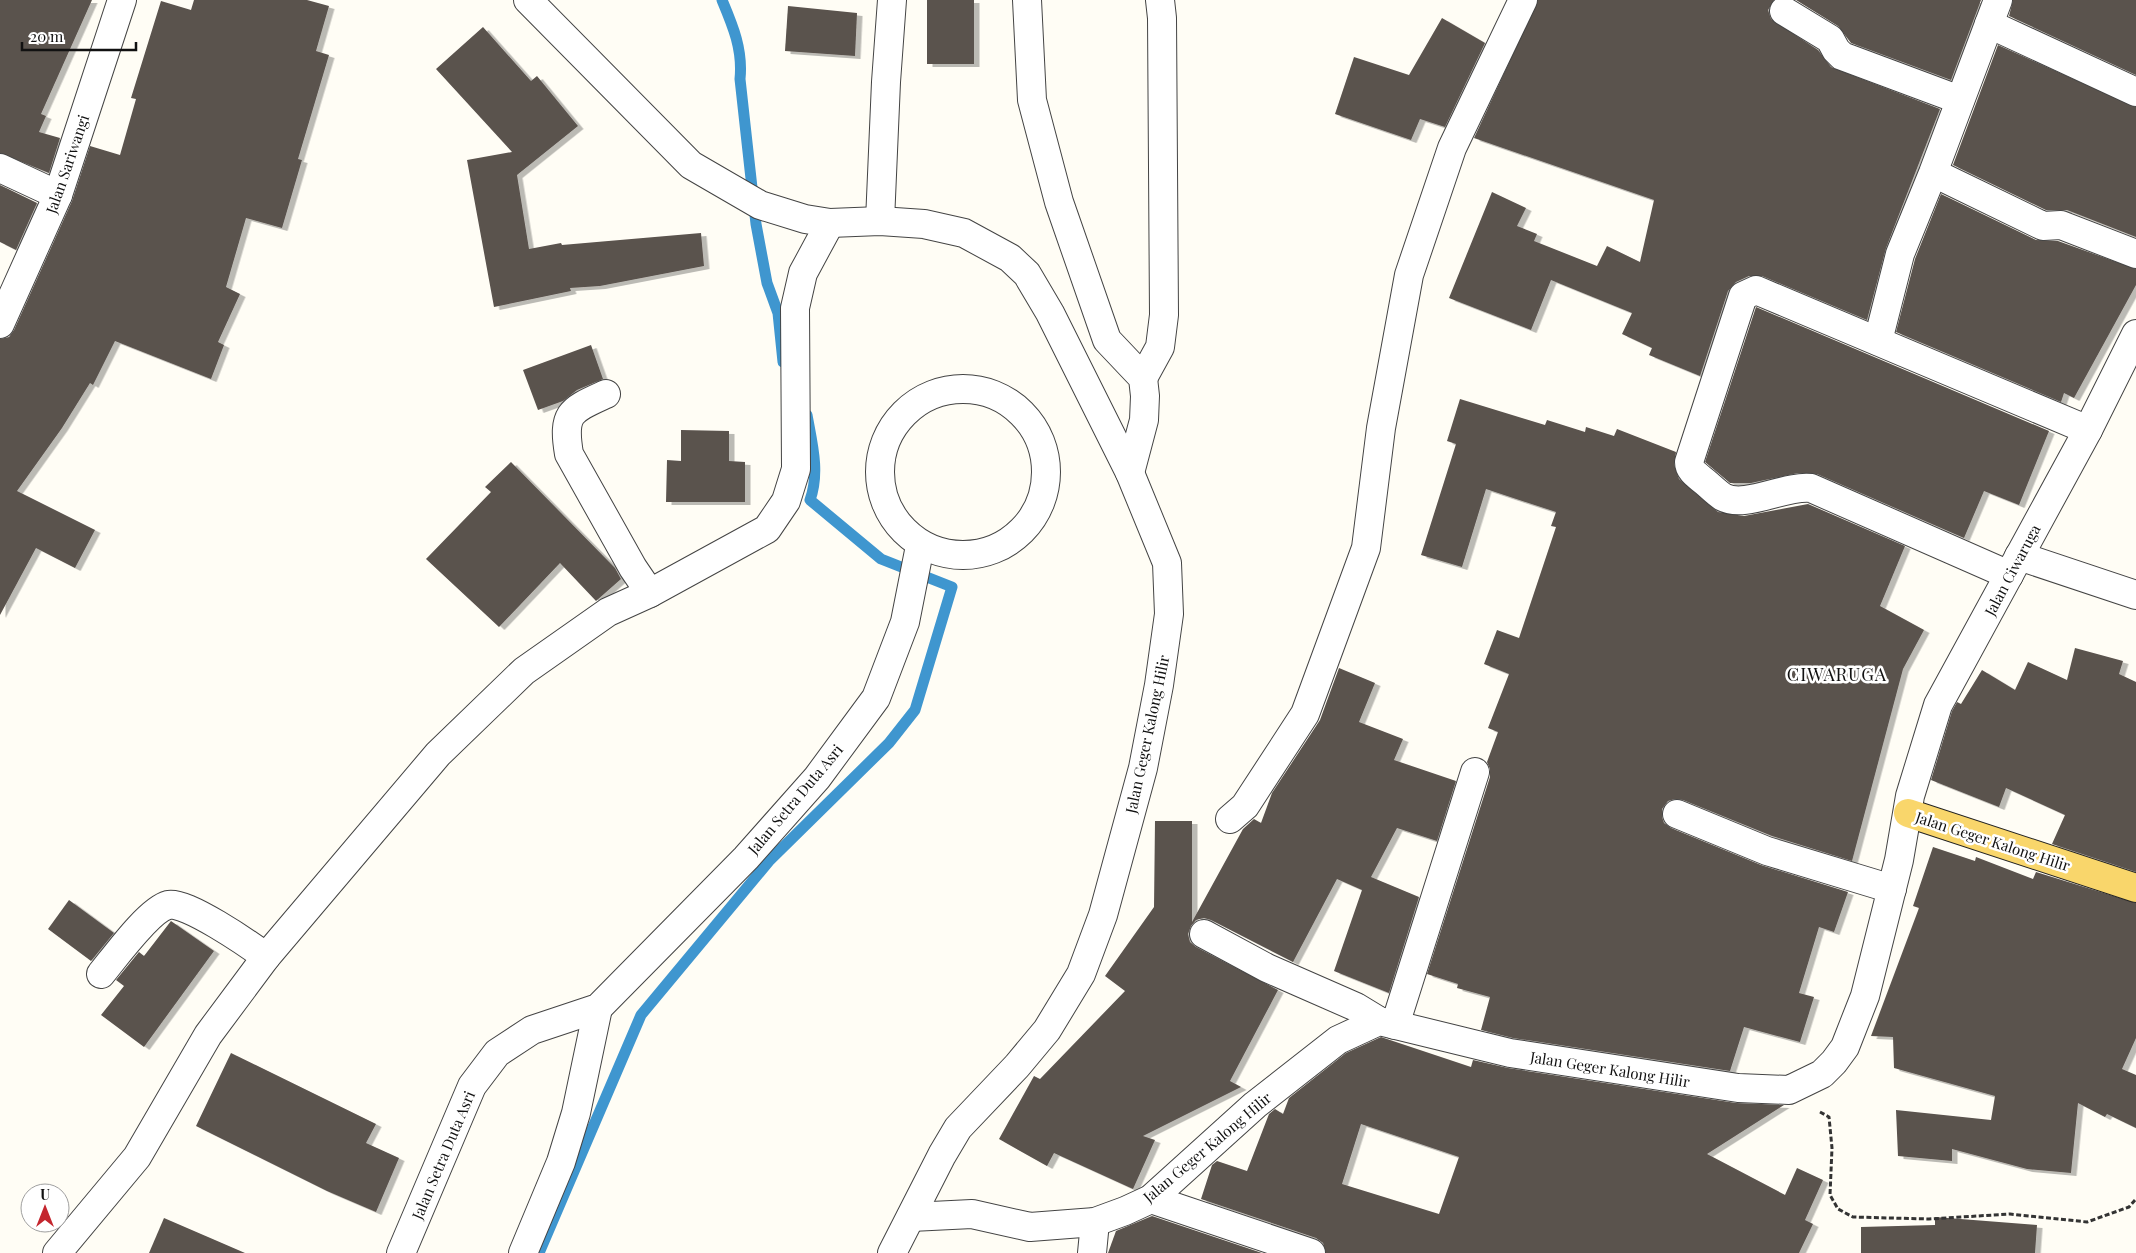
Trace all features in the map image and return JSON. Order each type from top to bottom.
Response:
[{"type":"main road","name":"Jalan Geger Kalong Hilir","points":[[1908,813],[2136,888]]},
{"type":"street","name":"Jalan Sariwangi","points":[[0,324],[58,196],[122,0]]},
{"type":"street","name":"Jalan Geger Kalong Hilir","points":[[528,0],[691,165],[760,206],[805,219],[830,223],[880,221],[924,224],[964,233],[1010,258],[1027,274],[1050,313],[1130,473],[1167,563],[1169,614],[1159,685],[1143,768],[1103,916],[1081,974],[1047,1030],[1018,1066],[958,1128],[942,1155],[911,1217],[972,1214],[1030,1228],[1095,1222],[1151,1199],[1255,1105],[1338,1040],[1387,1023],[1510,1053],[1738,1088],[1788,1090],[1822,1074],[1845,1047],[1865,996],[1892,889],[1908,813]]},
{"type":"street","points":[[880,221],[886,82],[892,0]]},
{"type":"street","points":[[1027,0],[1032,100],[1060,202],[1107,340],[1143,378],[1146,396],[1144,420],[1130,473]]},
{"type":"street","points":[[1143,378],[1160,347],[1164,315],[1162,28],[1160,0]]},
{"type":"street","points":[[1230,819],[1245,806],[1305,714],[1366,548],[1381,428],[1409,274],[1452,148],[1524,0]]},
{"type":"street","points":[[1784,11],[1830,38],[1836,50],[1842,56],[1960,100]]},
{"type":"street","points":[[1878,341],[1900,254],[1934,174],[1993,12],[2136,92]]},
{"type":"street","points":[[0,168],[58,196]]},
{"type":"street","points":[[1942,177],[2043,226],[2061,225],[2136,254]]},
{"type":"street","points":[[57,1253],[137,1157],[208,1035],[266,957],[438,754],[524,671],[608,612],[650,593],[767,529],[786,501],[796,469],[795,308],[803,273],[830,223]]},
{"type":"street","points":[[2088,430],[1756,290],[1746,293],[1737,314],[1689,467],[1724,497],[1746,499],[1792,488],[1811,488],[2014,566],[2136,595]]},
{"type":"street","name":"Jalan Ciwaruga","points":[[1908,813],[1910,796],[1938,705],[2088,430],[2136,334]]},
{"type":"street","points":[[954,389],[979,390],[1004,400],[1024,416],[1039,437],[1046,462],[1044,488],[1035,512],[1019,532],[997,547],[972,554],[946,553],[920,546],[901,528],[887,506],[880,481],[881,455],[890,431],[906,410],[928,396],[954,389]]},
{"type":"street","points":[[606,394],[574,408],[566,437],[570,454],[650,593]]},
{"type":"street","name":"Jalan Setra Duta Asri","points":[[401,1253],[472,1086],[497,1053],[532,1030],[598,1008],[752,850],[817,778],[876,698],[904,622],[920,546]]},
{"type":"street","points":[[1204,934],[1267,968],[1356,1006],[1387,1023],[1476,772]]},
{"type":"street","points":[[1677,814],[1767,851],[1892,889]]},
{"type":"street","points":[[102,974],[154,912],[169,904],[186,907],[244,941],[266,957]]},
{"type":"street","points":[[523,1253],[561,1162],[576,1113],[598,1008]]},
{"type":"street","points":[[1151,1199],[1311,1253]]},
{"type":"street","points":[[892,1253],[911,1217]]},
{"type":"street","points":[[1092,1253],[1095,1222]]},
{"type":"path","points":[[1788,1090],[1829,1117],[1832,1148],[1830,1196],[1838,1209],[1853,1217],[1929,1219],[2010,1214],[2086,1222],[2129,1207],[2136,1199]]},
{"type":"building","points":[[0,0],[92,0],[41,114],[46,116],[39,132],[60,138],[49,173],[0,153]]},
{"type":"building","points":[[194,0],[307,0],[329,6],[316,51],[329,55],[298,159],[302,160],[282,228],[246,218],[226,287],[240,294],[218,342],[224,345],[211,379],[115,341],[93,385],[90,383],[62,428],[17,491],[95,530],[75,568],[36,548],[0,615],[0,339],[9,337],[14,330],[72,201],[90,146],[120,155],[136,99],[131,98],[161,1],[191,10]]},
{"type":"building","points":[[927,0],[974,0],[974,64],[927,64]]},
{"type":"building","points":[[1538,0],[1774,0],[1768,10],[1771,19],[1818,50],[1831,67],[1940,109],[1886,248],[1867,320],[1762,276],[1749,276],[1736,282],[1728,291],[1700,376],[1649,355],[1652,348],[1622,334],[1632,313],[1551,280],[1531,330],[1449,298],[1492,192],[1526,208],[1517,226],[1537,234],[1534,241],[1597,266],[1607,246],[1640,262],[1654,200],[1474,138]]},
{"type":"building","points":[[1796,0],[1981,0],[1951,80],[1851,43],[1838,26]]},
{"type":"building","points":[[2013,0],[2136,0],[2136,75],[2009,16]]},
{"type":"building","points":[[788,6],[857,13],[855,56],[785,51]]},
{"type":"building","points":[[1442,18],[1485,43],[1445,127],[1420,119],[1411,140],[1335,114],[1354,57],[1409,75]]},
{"type":"building","points":[[483,27],[531,81],[537,76],[578,126],[517,175],[529,249],[561,243],[562,245],[701,233],[704,266],[600,286],[570,288],[571,291],[494,307],[467,160],[512,152],[436,69]]},
{"type":"building","points":[[1998,45],[2136,107],[2136,237],[2067,210],[2046,210],[1953,165]]},
{"type":"building","points":[[0,185],[37,203],[16,250],[0,242]]},
{"type":"building","points":[[1941,194],[2036,240],[2058,241],[2136,269],[2136,285],[2074,398],[2064,393],[2061,402],[1896,332],[1915,259]]},
{"type":"building","points":[[1756,307],[2049,431],[2019,505],[1984,491],[1964,538],[1817,474],[1798,473],[1751,483],[1730,483],[1705,462]]},
{"type":"building","points":[[591,345],[603,379],[577,390],[563,401],[538,410],[523,370]]},
{"type":"building","points":[[1460,399],[1545,425],[1547,420],[1585,432],[1586,427],[1614,436],[1617,429],[1676,452],[1674,464],[1679,479],[1718,512],[1744,516],[1808,504],[1905,546],[1880,606],[1924,630],[1903,669],[1852,861],[1772,836],[1683,800],[1675,799],[1668,801],[1662,809],[1664,823],[1671,828],[1761,865],[1848,892],[1834,932],[1819,927],[1799,993],[1814,997],[1800,1042],[1744,1027],[1730,1071],[1513,1038],[1481,1030],[1490,997],[1457,988],[1458,984],[1427,974],[1490,777],[1490,769],[1487,762],[1498,732],[1488,728],[1509,674],[1484,664],[1497,630],[1519,638],[1556,527],[1551,526],[1556,512],[1486,489],[1462,567],[1421,555],[1456,444],[1447,441]]},
{"type":"building","points":[[681,430],[729,431],[729,461],[745,462],[745,502],[666,502],[667,460],[681,461]]},
{"type":"building","points":[[511,462],[615,568],[621,579],[596,601],[560,563],[499,627],[426,559],[491,492],[485,487]]},
{"type":"building","points":[[2075,648],[2123,661],[2119,674],[2136,682],[2136,872],[2052,844],[2065,815],[2006,788],[1999,807],[1931,780],[1952,711],[1957,702],[1961,704],[1982,670],[2015,690],[2028,662],[2067,680]]},
{"type":"building","points":[[1339,668],[1375,683],[1359,722],[1403,739],[1394,760],[1456,781],[1437,841],[1397,828],[1371,877],[1419,897],[1389,993],[1334,971],[1362,890],[1337,879],[1293,962],[1211,920],[1204,918],[1196,920],[1188,934],[1190,942],[1196,947],[1278,990],[1230,1081],[1241,1087],[1143,1136],[1155,1140],[1133,1189],[1054,1153],[1047,1166],[999,1139],[1034,1076],[1040,1079],[1125,991],[1105,976],[1154,907],[1155,821],[1192,821],[1192,922],[1243,829],[1254,819],[1261,823],[1272,793],[1320,720]]},
{"type":"building","points":[[1933,847],[1975,861],[1976,857],[2033,879],[2036,872],[2136,903],[2136,1038],[2122,1069],[2136,1075],[2136,1128],[2107,1114],[2105,1117],[2078,1103],[2071,1173],[2027,1169],[1952,1149],[1952,1161],[1898,1156],[1896,1110],[1991,1120],[1995,1096],[1894,1068],[1893,1037],[1871,1036],[1919,908],[1913,906]]},
{"type":"building","points":[[69,900],[114,933],[91,961],[48,929]]},
{"type":"building","points":[[171,921],[214,951],[144,1047],[101,1015],[124,986],[116,980],[139,952],[144,956]]},
{"type":"building","points":[[1381,1037],[1471,1067],[1473,1060],[1508,1068],[1736,1103],[1784,1105],[1707,1154],[1785,1195],[1797,1168],[1823,1180],[1805,1220],[1813,1224],[1799,1253],[1326,1253],[1323,1243],[1316,1238],[1201,1199],[1212,1165],[1217,1161],[1247,1171],[1269,1114],[1275,1109],[1283,1114],[1289,1098],[1346,1053]],"holes":[[[1361,1124],[1459,1157],[1439,1214],[1342,1184]]]},
{"type":"building","points":[[231,1053],[376,1124],[366,1143],[399,1158],[376,1212],[327,1191],[196,1126]]},
{"type":"building","points":[[1152,1216],[1262,1253],[1108,1253],[1116,1231]]},
{"type":"building","points":[[1935,1217],[2037,1225],[2035,1253],[1861,1253],[1861,1227],[1935,1225]]},
{"type":"building","points":[[164,1218],[245,1253],[149,1253]]},
{"type":"waterway","points":[[722,0],[739,48],[740,79],[756,224],[767,283],[778,313],[783,362]]},
{"type":"waterway","points":[[539,1253],[641,1015],[770,860],[889,743],[915,710],[952,587],[881,559],[810,500],[815,468],[807,415]]},
{"type":"district","name":"CIWARUGA","points":[[1837,674]]}]
